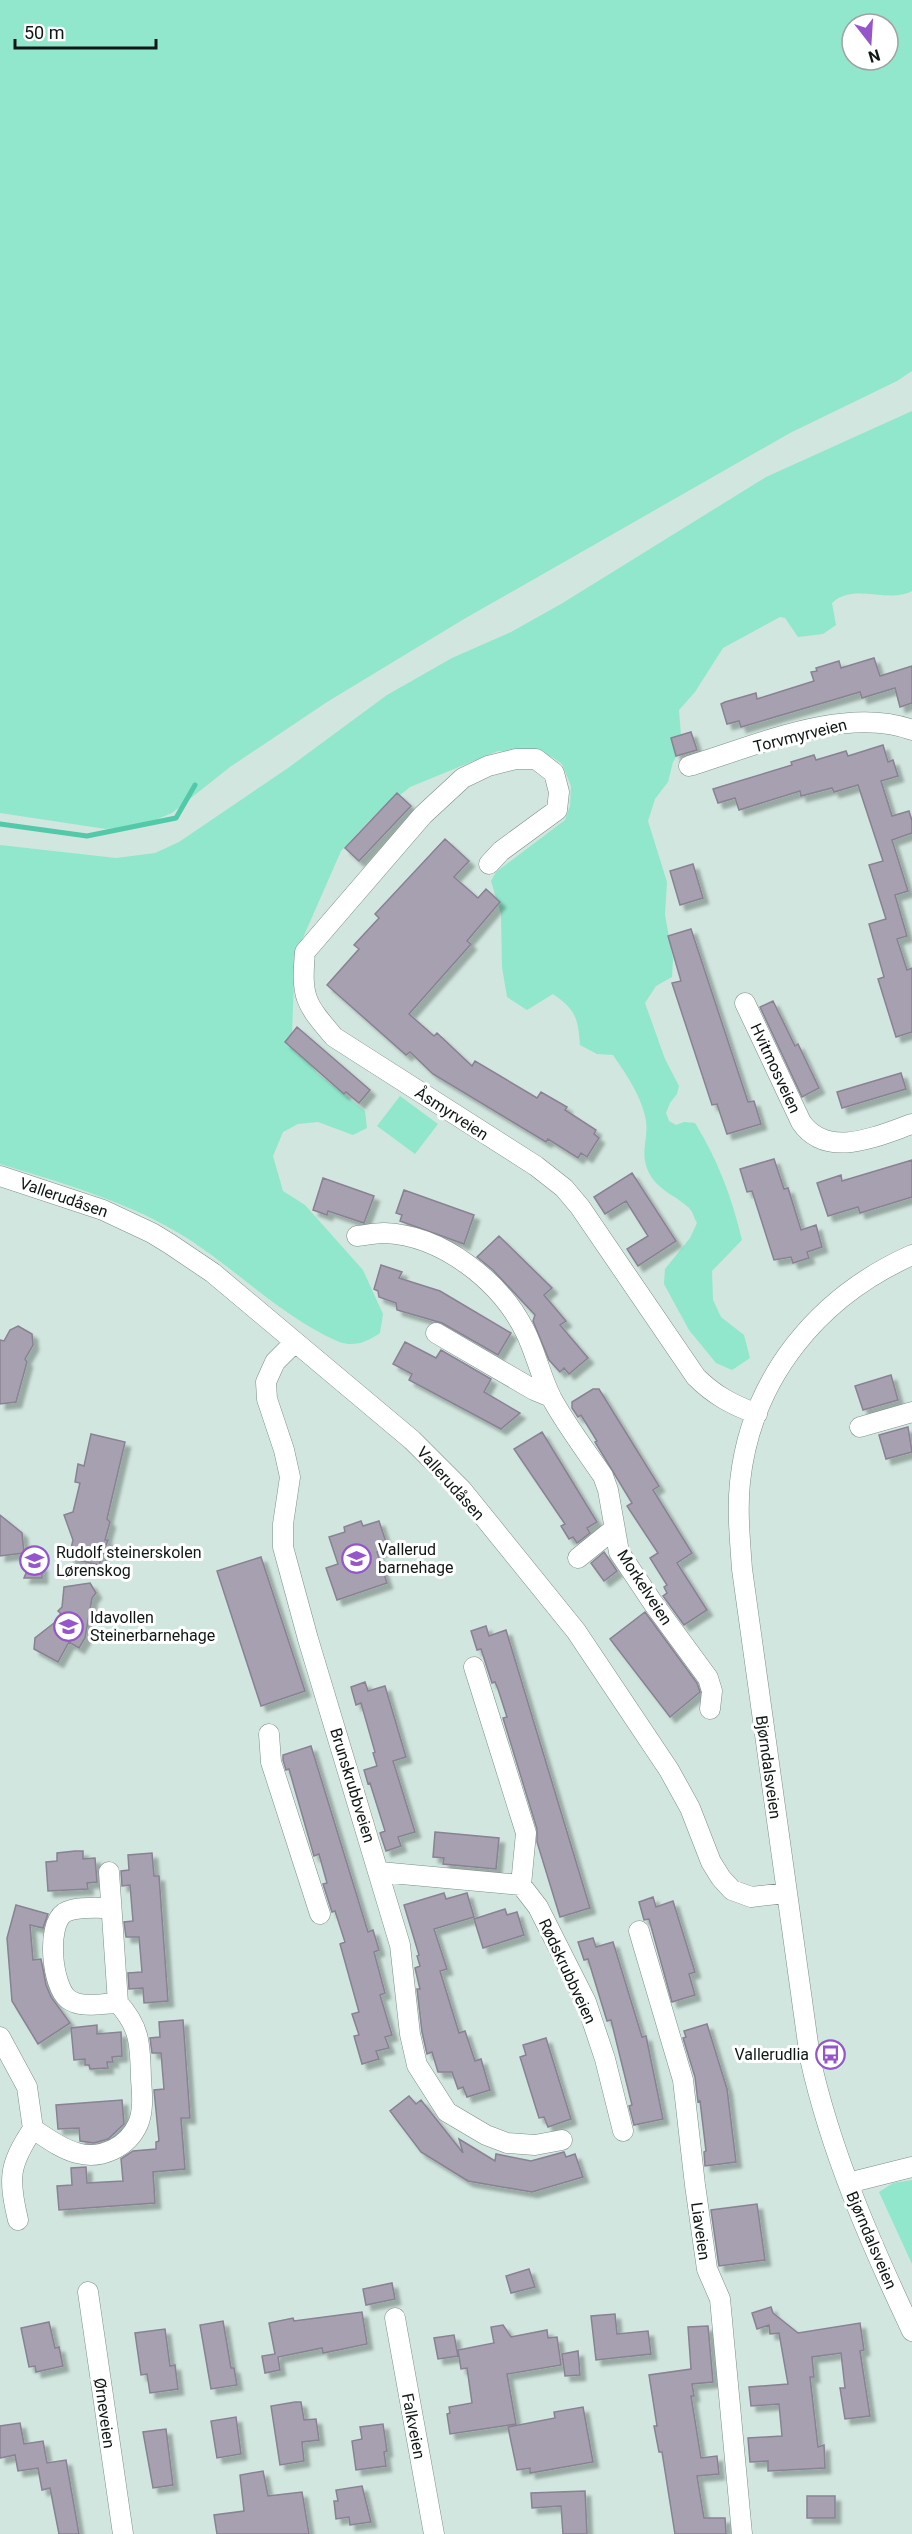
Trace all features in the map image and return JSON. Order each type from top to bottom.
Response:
[{"type":"street","name":"Torvmyrveien","points":[[689,766],[798,733],[843,723],[874,721],[912,730]]},
{"type":"street","name":"Åsmyrveien","points":[[489,864],[501,851],[557,810],[559,792],[554,773],[536,759],[516,759],[488,766],[463,778],[423,815],[305,952],[302,982],[310,1009],[334,1037],[536,1167],[564,1188],[696,1377],[711,1392],[724,1400],[757,1414]]},
{"type":"street","name":"Hvitmosveien","points":[[746,1003],[801,1122],[813,1135],[827,1141],[845,1143],[912,1124]]},
{"type":"street","name":"Vallerudåsen","points":[[0,1176],[104,1210],[152,1233],[213,1273],[383,1415],[439,1466],[462,1490],[576,1631],[669,1770],[697,1825],[715,1871],[726,1885],[741,1895],[751,1897],[786,1893]]},
{"type":"street","name":"Morkelveien","points":[[357,1236],[384,1233],[415,1239],[464,1262],[499,1293],[517,1316],[534,1351],[551,1397],[603,1476],[610,1500],[619,1551],[653,1603],[708,1678],[712,1691],[710,1708]]},
{"type":"street","name":"Bjørndalsveien","points":[[912,1255],[855,1287],[812,1324],[782,1362],[757,1414],[747,1446],[740,1480],[739,1536],[810,2058],[822,2107],[848,2183],[912,2331]]},
{"type":"street","points":[[436,1333],[534,1390],[551,1397]]},
{"type":"street","name":"Brunskrubbveien","points":[[295,1342],[275,1362],[266,1382],[267,1399],[290,1477],[283,1524],[283,1548],[400,1946],[410,2034],[417,2065],[447,2112],[486,2135],[507,2143],[535,2145],[562,2140]]},
{"type":"street","points":[[860,1427],[912,1412]]},
{"type":"street","points":[[578,1558],[614,1529]]},
{"type":"street","points":[[380,1872],[521,1885],[526,1833],[474,1667]]},
{"type":"street","points":[[269,1734],[272,1762],[320,1914]]},
{"type":"street","points":[[33,2129],[56,2144],[87,2155],[106,2153],[129,2139],[138,2124],[142,2103],[138,2032],[130,2016],[118,2003],[109,1872]]},
{"type":"street","name":"Rødskrubbveien","points":[[521,1885],[538,1907],[586,2002],[605,2059],[622,2131]]},
{"type":"street","points":[[110,1908],[67,1911],[60,1917],[55,1927],[53,1941],[57,1977],[68,1999],[80,2004],[118,2003]]},
{"type":"street","name":"Liaveien","points":[[639,1930],[683,2080],[707,2270],[720,2299],[742,2534]]},
{"type":"street","points":[[0,2037],[27,2087],[33,2129],[17,2152],[13,2171],[11,2192],[18,2220]]},
{"type":"street","points":[[848,2183],[912,2167]]},
{"type":"street","name":"Ørneveien","points":[[88,2292],[123,2534]]},
{"type":"street","name":"Falkveien","points":[[395,2318],[434,2534]]},
{"type":"green space","points":[[0,0],[912,0],[912,371],[897,381],[790,433],[464,619],[327,702],[230,767],[172,813],[143,825],[106,829],[0,813]]},
{"type":"green space","points":[[912,411],[912,591],[892,595],[860,593],[840,597],[832,603],[836,625],[823,634],[798,637],[785,618],[780,617],[723,648],[695,692],[679,710],[682,748],[673,762],[668,782],[655,799],[648,821],[667,882],[665,915],[673,959],[672,977],[656,986],[645,1003],[665,1059],[679,1086],[666,1113],[669,1121],[676,1125],[684,1122],[695,1123],[717,1165],[734,1209],[742,1240],[712,1271],[713,1300],[721,1317],[744,1335],[750,1358],[732,1370],[716,1363],[689,1330],[664,1284],[665,1269],[690,1238],[697,1223],[690,1209],[660,1187],[647,1169],[644,1153],[646,1124],[643,1108],[618,1062],[613,1055],[597,1054],[580,1045],[574,1015],[567,1005],[553,994],[527,1010],[507,997],[502,967],[501,914],[491,881],[496,872],[565,820],[570,806],[571,786],[562,764],[552,757],[530,752],[498,751],[410,787],[369,821],[341,851],[302,940],[294,981],[292,1034],[298,1049],[317,1073],[365,1111],[367,1128],[353,1135],[318,1122],[298,1124],[283,1132],[273,1156],[283,1191],[305,1205],[363,1270],[383,1314],[380,1333],[360,1343],[349,1344],[337,1341],[298,1319],[190,1240],[168,1227],[98,1196],[0,1164],[0,845],[116,858],[155,853],[179,842],[288,768],[387,695],[452,658],[511,632],[561,604],[766,477]]},
{"type":"green space","points":[[400,1096],[438,1124],[415,1154],[377,1126]]},
{"type":"green space","points":[[912,2180],[912,2264],[879,2192],[893,2183]]},
{"type":"building","points":[[874,658],[880,676],[912,666],[912,703],[900,707],[895,688],[862,698],[860,692],[741,727],[739,721],[727,724],[721,704],[725,702],[756,693],[757,699],[814,681],[811,672],[817,671],[816,668],[839,661],[841,668]]},
{"type":"building","points":[[691,732],[697,750],[676,756],[671,738]]},
{"type":"building","points":[[883,745],[888,762],[893,760],[898,776],[881,781],[892,816],[909,811],[912,821],[912,833],[892,840],[908,891],[895,895],[907,936],[897,939],[907,970],[912,968],[912,1032],[896,1037],[878,979],[884,977],[869,924],[886,919],[869,865],[883,861],[858,785],[834,792],[832,788],[801,796],[800,791],[739,810],[735,798],[718,803],[713,789],[792,765],[791,762],[814,755],[816,760],[846,751],[848,756]]},
{"type":"building","points":[[397,793],[411,806],[359,861],[345,848]]},
{"type":"building","points":[[445,839],[469,861],[454,877],[478,898],[486,889],[500,902],[467,941],[471,944],[409,1014],[434,1036],[437,1033],[472,1066],[475,1061],[537,1098],[541,1092],[567,1107],[565,1110],[596,1130],[594,1134],[599,1138],[587,1157],[581,1153],[578,1158],[548,1139],[546,1142],[433,1074],[410,1052],[406,1055],[327,985],[359,949],[354,945],[379,918],[375,914]]},
{"type":"building","points":[[693,864],[703,898],[680,905],[670,871]]},
{"type":"building","points":[[691,929],[748,1102],[754,1101],[761,1124],[727,1134],[717,1104],[712,1105],[672,983],[681,981],[668,936]]},
{"type":"building","points":[[773,1001],[795,1046],[798,1044],[819,1088],[802,1097],[760,1007]]},
{"type":"building","points":[[297,1027],[370,1090],[359,1103],[346,1092],[344,1094],[285,1042]]},
{"type":"building","points":[[901,1073],[906,1089],[842,1108],[837,1092]]},
{"type":"building","points":[[774,1159],[784,1189],[788,1188],[801,1230],[816,1225],[822,1247],[807,1252],[809,1258],[793,1263],[791,1257],[774,1260],[752,1191],[747,1192],[740,1169]]},
{"type":"building","points":[[912,1160],[912,1197],[860,1213],[858,1207],[828,1216],[817,1183],[841,1175],[842,1181]]},
{"type":"building","points":[[632,1173],[676,1241],[638,1266],[627,1249],[648,1236],[626,1201],[605,1214],[594,1197]]},
{"type":"building","points":[[323,1178],[374,1196],[364,1223],[328,1211],[327,1215],[313,1210]]},
{"type":"building","points":[[404,1190],[474,1215],[464,1244],[400,1221],[402,1215],[396,1213]]},
{"type":"building","points":[[499,1236],[552,1288],[544,1295],[566,1321],[560,1325],[588,1358],[569,1374],[564,1368],[560,1372],[549,1360],[533,1321],[535,1315],[493,1270],[477,1257]]},
{"type":"building","points":[[381,1265],[402,1272],[399,1278],[440,1291],[511,1333],[498,1355],[442,1323],[397,1310],[396,1303],[379,1297],[378,1291],[374,1289]]},
{"type":"building","points":[[18,1326],[32,1334],[33,1345],[25,1359],[27,1362],[16,1402],[0,1404],[0,1340],[4,1341],[10,1330]]},
{"type":"building","points":[[405,1342],[436,1358],[441,1350],[491,1379],[484,1392],[520,1413],[501,1429],[409,1380],[412,1374],[393,1364]]},
{"type":"building","points":[[891,1375],[898,1400],[863,1410],[855,1386]]},
{"type":"building","points":[[593,1389],[599,1389],[659,1486],[653,1490],[692,1553],[677,1563],[707,1610],[684,1625],[663,1596],[667,1593],[664,1587],[667,1585],[650,1558],[658,1553],[627,1506],[632,1503],[595,1442],[597,1441],[581,1415],[578,1417],[572,1408],[572,1402]]},
{"type":"building","points":[[908,1427],[912,1452],[886,1459],[879,1435]]},
{"type":"building","points":[[542,1432],[597,1522],[587,1528],[590,1533],[577,1543],[573,1537],[569,1539],[561,1526],[565,1524],[514,1449]]},
{"type":"building","points":[[91,1434],[125,1442],[107,1519],[110,1522],[105,1540],[108,1540],[99,1565],[69,1558],[73,1540],[64,1515],[73,1512],[80,1483],[75,1482],[78,1464],[84,1466]]},
{"type":"building","points":[[0,1515],[22,1533],[24,1553],[0,1556]]},
{"type":"building","points":[[361,1521],[363,1526],[379,1521],[388,1548],[377,1552],[387,1583],[337,1600],[326,1568],[338,1564],[329,1537],[345,1532],[344,1527]]},
{"type":"building","points":[[604,1552],[617,1571],[604,1581],[591,1563]]},
{"type":"building","points":[[261,1557],[305,1691],[261,1706],[217,1571]]},
{"type":"building","points":[[31,1561],[42,1566],[42,1578],[24,1578]]},
{"type":"building","points":[[90,1583],[96,1593],[92,1598],[85,1638],[79,1648],[69,1642],[58,1662],[34,1649],[35,1638],[63,1616],[58,1611],[62,1607],[64,1587]]},
{"type":"building","points":[[645,1612],[697,1683],[700,1692],[670,1717],[610,1639]]},
{"type":"building","points":[[486,1626],[489,1636],[506,1630],[590,1908],[560,1917],[537,1842],[537,1829],[503,1718],[507,1717],[498,1689],[495,1682],[492,1683],[481,1649],[477,1650],[471,1631]]},
{"type":"building","points":[[365,1682],[368,1691],[385,1686],[406,1757],[393,1761],[415,1832],[398,1837],[401,1846],[386,1851],[380,1833],[385,1831],[364,1770],[377,1766],[373,1753],[375,1752],[361,1703],[356,1705],[351,1687]]},
{"type":"building","points":[[311,1746],[368,1932],[373,1930],[379,1950],[374,1952],[385,1993],[380,1995],[392,2035],[385,2037],[389,2048],[376,2051],[379,2059],[362,2064],[354,2036],[359,2035],[352,2014],[359,2012],[340,1944],[345,1942],[323,1884],[327,1883],[319,1854],[314,1856],[289,1769],[286,1770],[283,1760],[283,1755]]},
{"type":"building","points":[[435,1832],[499,1838],[496,1869],[443,1864],[444,1858],[433,1857]]},
{"type":"building","points":[[83,1851],[83,1859],[95,1858],[97,1882],[87,1883],[88,1889],[48,1891],[46,1862],[57,1861],[57,1853]]},
{"type":"building","points":[[152,1853],[154,1876],[159,1876],[168,2001],[144,2003],[143,1988],[129,1989],[128,1973],[142,1972],[139,1937],[126,1937],[124,1922],[133,1921],[130,1885],[122,1886],[121,1871],[129,1870],[128,1855]]},
{"type":"building","points":[[444,1893],[446,1899],[467,1893],[474,1917],[434,1929],[447,1969],[440,1971],[459,2033],[465,2031],[475,2061],[481,2059],[490,2090],[467,2097],[463,2087],[458,2089],[452,2072],[438,2072],[432,2052],[427,2054],[417,1989],[420,1989],[415,1968],[420,1966],[417,1956],[419,1955],[404,1905]]},
{"type":"building","points":[[653,1897],[656,1907],[673,1901],[695,1972],[689,1974],[695,1995],[672,2002],[649,1919],[644,1920],[639,1902]]},
{"type":"building","points":[[16,1905],[48,1914],[43,1928],[30,1925],[33,1960],[41,1959],[51,1997],[70,2023],[38,2044],[12,2001],[7,1938]]},
{"type":"building","points":[[505,1909],[507,1915],[517,1912],[524,1935],[483,1948],[474,1919]]},
{"type":"building","points":[[593,1938],[596,1947],[613,1942],[642,2037],[646,2036],[663,2119],[634,2125],[629,2106],[632,2105],[611,2020],[607,2021],[588,1959],[584,1960],[578,1942]]},
{"type":"building","points":[[183,2020],[190,2118],[181,2118],[185,2169],[153,2172],[155,2203],[59,2210],[57,2186],[72,2185],[71,2168],[86,2167],[87,2183],[123,2181],[121,2159],[133,2151],[156,2149],[156,2142],[159,2141],[154,2090],[164,2089],[161,2053],[152,2053],[150,2038],[160,2037],[159,2022]]},
{"type":"building","points":[[707,2024],[727,2089],[736,2162],[705,2166],[704,2152],[706,2151],[700,2101],[698,2102],[695,2077],[683,2038],[686,2037],[684,2031]]},
{"type":"building","points":[[97,2025],[97,2034],[121,2032],[122,2056],[112,2057],[113,2062],[107,2062],[108,2068],[90,2069],[89,2065],[85,2065],[85,2059],[74,2060],[71,2028]]},
{"type":"building","points":[[546,2038],[571,2119],[548,2127],[544,2117],[539,2118],[520,2057],[526,2055],[523,2045]]},
{"type":"building","points":[[409,2096],[416,2104],[421,2100],[463,2153],[459,2139],[495,2161],[496,2154],[531,2161],[564,2152],[566,2157],[575,2154],[583,2177],[532,2192],[468,2181],[421,2152],[390,2111]]},
{"type":"building","points":[[122,2100],[124,2124],[108,2139],[94,2143],[80,2141],[79,2128],[58,2129],[56,2105]]},
{"type":"building","points":[[757,2204],[765,2260],[719,2266],[711,2210]]},
{"type":"building","points":[[529,2269],[535,2287],[511,2293],[506,2276]]},
{"type":"building","points":[[392,2283],[395,2299],[366,2305],[363,2289]]},
{"type":"building","points":[[771,2307],[773,2313],[798,2333],[860,2323],[864,2350],[860,2351],[870,2416],[845,2419],[840,2388],[845,2388],[841,2353],[812,2357],[814,2377],[810,2377],[818,2447],[824,2445],[825,2468],[768,2471],[768,2461],[750,2462],[748,2438],[782,2436],[779,2404],[751,2406],[749,2387],[788,2384],[779,2333],[770,2334],[769,2325],[757,2329],[752,2313]]},
{"type":"building","points":[[362,2312],[367,2344],[323,2353],[322,2348],[278,2357],[280,2370],[265,2373],[262,2356],[275,2354],[269,2323],[293,2318],[294,2321]]},
{"type":"building","points":[[615,2314],[617,2334],[648,2331],[651,2354],[596,2360],[591,2316]]},
{"type":"building","points":[[223,2321],[231,2368],[234,2368],[237,2385],[211,2389],[200,2325]]},
{"type":"building","points":[[49,2322],[55,2348],[59,2347],[63,2366],[36,2372],[35,2366],[29,2367],[21,2328]]},
{"type":"building","points":[[503,2325],[511,2337],[547,2330],[548,2338],[557,2337],[561,2365],[507,2374],[516,2424],[450,2434],[447,2414],[450,2413],[449,2407],[472,2403],[467,2368],[461,2369],[458,2350],[494,2343],[491,2327]]},
{"type":"building","points":[[708,2326],[713,2382],[692,2384],[694,2396],[691,2396],[701,2458],[717,2456],[719,2474],[697,2476],[704,2518],[725,2518],[726,2534],[675,2534],[662,2452],[659,2452],[654,2426],[657,2426],[649,2375],[691,2369],[688,2327]]},
{"type":"building","points":[[165,2329],[170,2366],[175,2365],[178,2389],[150,2393],[147,2374],[141,2375],[135,2333]]},
{"type":"building","points":[[454,2335],[458,2356],[438,2359],[434,2338]]},
{"type":"building","points":[[578,2351],[580,2375],[565,2376],[562,2354]]},
{"type":"building","points":[[301,2402],[304,2420],[316,2419],[319,2440],[302,2442],[304,2461],[280,2465],[271,2406]]},
{"type":"building","points":[[583,2407],[593,2462],[530,2473],[530,2468],[517,2470],[508,2427],[555,2418],[554,2412]]},
{"type":"building","points":[[236,2417],[241,2454],[217,2458],[211,2421]]},
{"type":"building","points":[[20,2423],[24,2444],[43,2441],[47,2463],[66,2460],[79,2534],[59,2534],[50,2488],[42,2490],[38,2468],[18,2471],[15,2455],[0,2458],[0,2426]]},
{"type":"building","points":[[383,2424],[387,2451],[384,2452],[386,2466],[356,2470],[352,2441],[362,2439],[360,2427]]},
{"type":"building","points":[[166,2429],[173,2485],[153,2488],[143,2432]]},
{"type":"building","points":[[263,2471],[268,2496],[302,2492],[309,2534],[217,2534],[214,2515],[244,2511],[240,2475]]},
{"type":"building","points":[[362,2486],[371,2522],[350,2525],[349,2517],[336,2519],[334,2501],[338,2501],[336,2490]]},
{"type":"building","points":[[585,2491],[587,2534],[563,2534],[561,2506],[532,2508],[531,2493]]},
{"type":"building","points":[[807,2496],[835,2496],[835,2518],[807,2518]]},
{"type":"waterway","points":[[0,824],[87,836],[176,818],[195,785]]},
{"type":"place","name":"Vallerud barnehage","points":[[357,1558]]},
{"type":"place","name":"Rudolf steinerskolen Lørenskog","points":[[35,1561]]},
{"type":"place","name":"Idavollen Steinerbarnehage","points":[[69,1626]]},
{"type":"place","name":"Vallerudlia","points":[[830,2054]]}]
